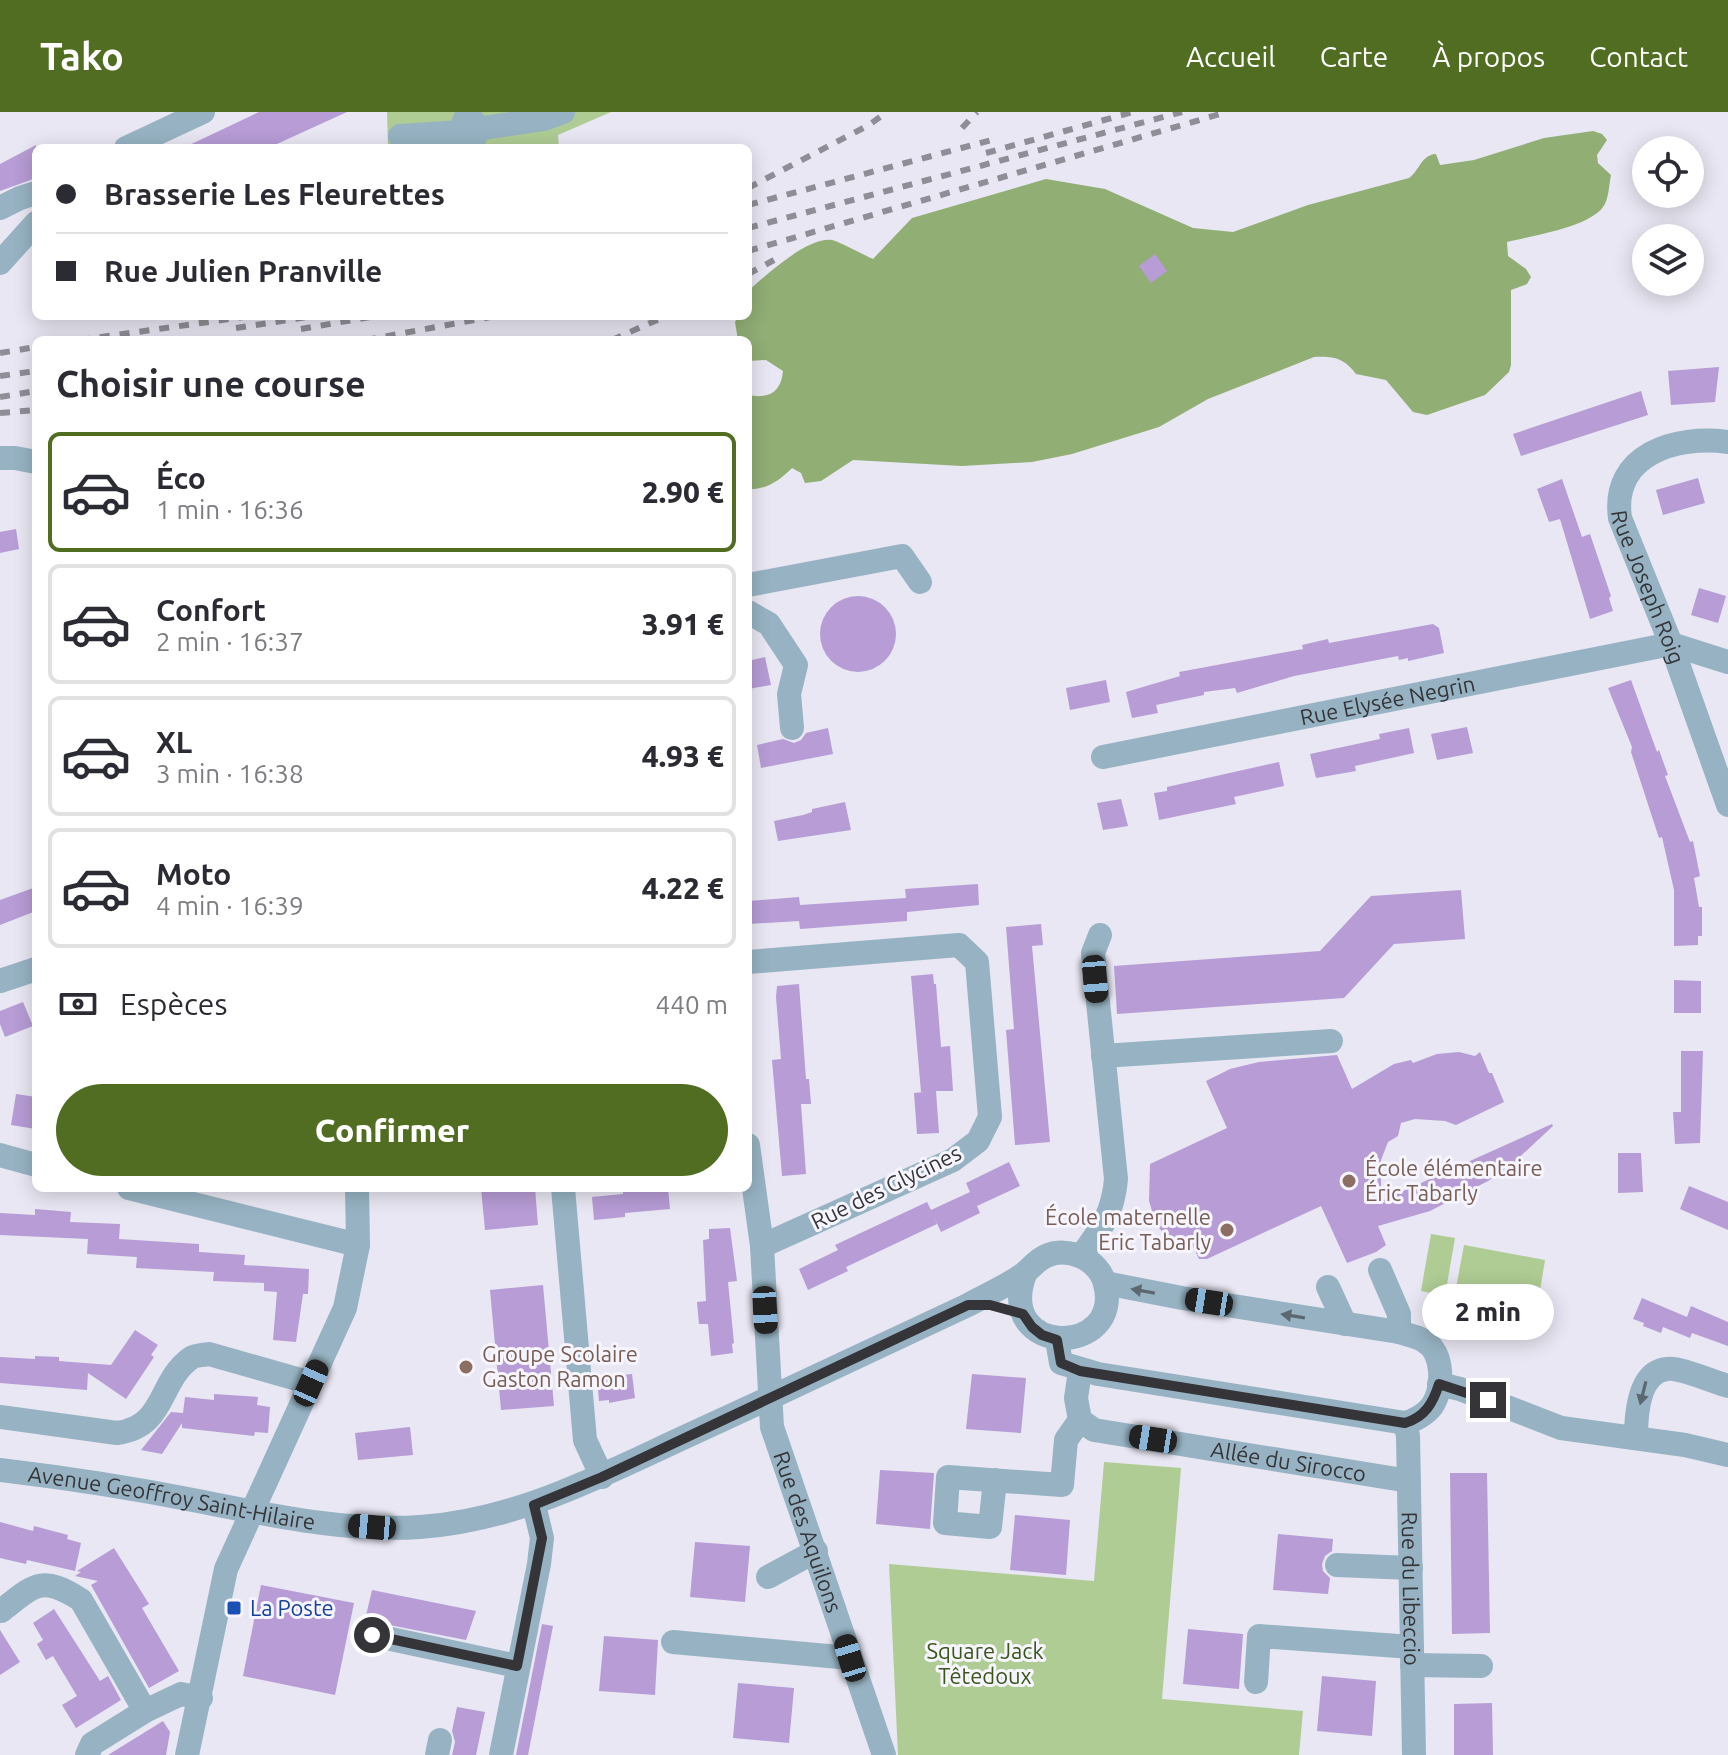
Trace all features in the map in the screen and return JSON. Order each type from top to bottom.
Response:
[{"type":"street","points":[[135,144],[203,112]]},
{"type":"street","points":[[400,136],[469,130],[550,114]]},
{"type":"street","points":[[0,208],[32,194]]},
{"type":"street","points":[[0,263],[32,227]]},
{"type":"street","name":"Rue Joseph Roig","points":[[1728,442],[1711,439],[1653,450],[1628,475],[1619,494],[1620,518],[1671,644],[1728,805]]},
{"type":"street","points":[[0,458],[32,461]]},
{"type":"street","points":[[752,584],[902,556],[920,582]]},
{"type":"street","points":[[752,614],[769,624],[796,665],[789,694],[792,728]]},
{"type":"street","points":[[1671,644],[1728,662]]},
{"type":"street","name":"Rue Elysée Negrin","points":[[1103,757],[1671,644]]},
{"type":"street","points":[[1025,1274],[1020,1288],[1023,1314],[1042,1335],[1057,1340],[1079,1337],[1092,1329],[1102,1317],[1107,1302],[1105,1283],[1098,1269],[1081,1256],[1103,1227],[1114,1204],[1116,1179],[1093,953],[1100,935]]},
{"type":"street","name":"Rue des Glycines","points":[[752,962],[959,945],[977,962],[990,1117],[978,1141],[953,1160],[762,1246]]},
{"type":"street","points":[[0,981],[32,970]]},
{"type":"street","points":[[1103,1056],[1331,1041]]},
{"type":"street","points":[[0,1155],[32,1164]]},
{"type":"street","points":[[752,1174],[762,1246],[770,1398]]},
{"type":"street","points":[[145,1192],[358,1245]]},
{"type":"street","points":[[187,1755],[226,1569],[345,1308],[358,1245],[357,1192]]},
{"type":"street","points":[[563,1192],[585,1440],[602,1477]]},
{"type":"street","name":"Avenue Geoffroy Saint-Hilaire","points":[[0,1470],[90,1480],[306,1521],[372,1527],[419,1527],[467,1520],[534,1505],[602,1477],[968,1305],[1025,1274],[1035,1262],[1049,1254],[1069,1252],[1081,1256]]},
{"type":"street","points":[[1380,1270],[1399,1314],[1399,1332]]},
{"type":"street","points":[[1057,1340],[1061,1363],[1080,1371],[1405,1423],[1414,1421],[1432,1405],[1439,1384],[1440,1362],[1426,1341],[1399,1332],[1105,1283]]},
{"type":"street","points":[[1328,1287],[1345,1324]]},
{"type":"street","points":[[968,1305],[990,1305],[1023,1314]]},
{"type":"street","points":[[0,1417],[117,1433],[131,1431],[145,1425],[192,1356],[209,1354],[311,1383]]},
{"type":"street","points":[[1636,1438],[1636,1419],[1644,1382],[1656,1372],[1669,1368],[1728,1386]]},
{"type":"street","points":[[995,1480],[1062,1485],[1066,1440],[1080,1420],[1076,1398],[1080,1371]]},
{"type":"street","points":[[1439,1384],[1460,1389],[1561,1428],[1685,1445],[1728,1455]]},
{"type":"street","name":"Rue des Aquilons","points":[[770,1398],[772,1427],[884,1755]]},
{"type":"street","name":"Allée du Sirocco","points":[[1080,1420],[1094,1430],[1409,1481]]},
{"type":"street","name":"Rue du Libeccio","points":[[1405,1423],[1408,1436],[1414,1755]]},
{"type":"street","points":[[501,1755],[542,1538],[534,1505]]},
{"type":"street","points":[[768,1577],[816,1551]]},
{"type":"street","points":[[1337,1565],[1411,1568]]},
{"type":"street","points":[[1,1611],[32,1587],[46,1585],[64,1589],[81,1600],[145,1711]]},
{"type":"street","points":[[372,1635],[517,1666]]},
{"type":"street","points":[[1256,1682],[1259,1636],[1481,1666]]},
{"type":"street","points":[[673,1642],[850,1658]]},
{"type":"street","points":[[87,1755],[92,1744],[145,1711],[181,1694],[201,1698]]},
{"type":"green space","points":[[387,112],[611,112],[558,135],[559,144],[388,144]]},
{"type":"green space","points":[[1593,131],[1602,134],[1607,140],[1597,155],[1598,163],[1611,175],[1608,196],[1603,207],[1585,220],[1507,242],[1508,256],[1526,269],[1531,277],[1527,284],[1511,290],[1509,372],[1485,395],[1427,415],[1413,412],[1386,380],[1356,374],[1338,359],[1314,357],[1208,399],[1159,427],[1072,454],[1032,462],[962,466],[853,460],[821,481],[805,483],[801,473],[792,468],[773,483],[752,489],[752,395],[772,393],[780,385],[783,371],[766,360],[752,361],[752,336],[737,336],[735,322],[752,320],[752,287],[811,244],[832,240],[873,259],[912,218],[1046,179],[1105,189],[1193,228],[1233,232],[1308,205],[1409,178],[1431,155],[1436,154],[1440,165],[1474,160],[1544,138]]},
{"type":"green space","points":[[1431,1234],[1455,1238],[1445,1296],[1421,1291]]},
{"type":"green space","points":[[1464,1245],[1545,1260],[1538,1303],[1456,1288]]},
{"type":"green space","name":"Square Jack Têtedoux","points":[[1104,1462],[1181,1468],[1162,1699],[1303,1711],[1299,1755],[898,1755],[889,1564],[1094,1581]]},
{"type":"building","points":[[259,112],[347,112],[277,144],[191,144]]},
{"type":"building","points":[[32,147],[32,179],[0,191],[0,164]]},
{"type":"building","points":[[1155,254],[1167,271],[1151,283],[1139,266]]},
{"type":"building","points":[[1719,367],[1715,402],[1671,405],[1668,371]]},
{"type":"building","points":[[1641,391],[1648,415],[1521,456],[1513,434]]},
{"type":"building","points":[[1698,478],[1705,503],[1663,515],[1656,490]]},
{"type":"building","points":[[1562,479],[1582,537],[1590,534],[1611,596],[1613,611],[1590,619],[1560,519],[1549,522],[1537,489]]},
{"type":"building","points":[[16,529],[19,549],[0,553],[0,532]]},
{"type":"building","points":[[1699,588],[1726,596],[1718,623],[1691,615]]},
{"type":"building","points":[[851,596],[865,596],[879,602],[890,613],[896,634],[893,649],[885,661],[865,672],[851,672],[837,666],[826,655],[820,641],[820,627],[826,613],[837,602]]},
{"type":"building","points":[[1433,624],[1439,628],[1444,653],[1408,661],[1408,658],[1399,660],[1398,656],[1294,676],[1237,693],[1235,688],[1204,692],[1204,695],[1156,705],[1158,713],[1132,718],[1126,692],[1180,676],[1179,672],[1303,649],[1302,645],[1328,639],[1329,643]]},
{"type":"building","points":[[765,657],[771,685],[752,688],[752,660]]},
{"type":"building","points":[[1106,680],[1110,702],[1070,710],[1066,688]]},
{"type":"building","points":[[1631,680],[1690,842],[1693,841],[1700,876],[1694,878],[1699,907],[1702,907],[1702,936],[1698,936],[1698,945],[1674,946],[1674,890],[1662,837],[1659,838],[1632,747],[1608,688]]},
{"type":"building","points":[[1467,727],[1473,753],[1437,760],[1431,734]]},
{"type":"building","points":[[828,728],[833,754],[761,768],[757,745],[783,739],[794,743],[806,733]]},
{"type":"building","points":[[1409,728],[1414,753],[1355,766],[1356,771],[1316,778],[1310,754],[1380,739],[1379,734]]},
{"type":"building","points":[[1279,762],[1284,786],[1234,797],[1236,804],[1159,820],[1154,793],[1167,791],[1167,787]]},
{"type":"building","points":[[1121,799],[1128,826],[1103,830],[1097,803]]},
{"type":"building","points":[[845,802],[851,830],[778,841],[774,821]]},
{"type":"building","points":[[978,884],[979,905],[907,912],[907,921],[800,929],[799,921],[752,924],[752,901],[799,897],[800,905],[906,898],[905,889]]},
{"type":"building","points":[[32,888],[32,913],[0,925],[0,900]]},
{"type":"building","points":[[1461,890],[1465,939],[1394,944],[1344,998],[1117,1014],[1114,966],[1320,951],[1371,896]]},
{"type":"building","points":[[1041,924],[1043,945],[1032,946],[1050,1142],[1015,1145],[1006,1030],[1014,1029],[1006,927]]},
{"type":"building","points":[[933,974],[941,1047],[950,1046],[953,1091],[936,1091],[939,1133],[917,1134],[914,1093],[924,1092],[921,1092],[911,976]]},
{"type":"building","points":[[1674,980],[1701,981],[1701,1013],[1674,1013]]},
{"type":"building","points":[[799,984],[806,1079],[809,1079],[811,1104],[801,1104],[806,1174],[782,1176],[772,1060],[781,1059],[776,997],[777,986]]},
{"type":"building","points":[[23,1002],[32,1026],[5,1037],[0,1024],[0,1011]]},
{"type":"building","points":[[1681,1051],[1703,1051],[1700,1143],[1675,1144],[1673,1112],[1681,1112]]},
{"type":"building","points":[[1459,1052],[1475,1056],[1480,1052],[1504,1102],[1456,1125],[1415,1119],[1401,1123],[1398,1136],[1388,1142],[1381,1160],[1381,1201],[1553,1126],[1510,1166],[1488,1181],[1430,1211],[1378,1226],[1386,1245],[1376,1252],[1347,1263],[1321,1206],[1207,1259],[1199,1259],[1192,1245],[1177,1250],[1156,1224],[1149,1201],[1150,1164],[1227,1128],[1206,1081],[1230,1069],[1259,1062],[1337,1055],[1352,1089],[1394,1064],[1411,1060],[1413,1063],[1437,1054]]},
{"type":"building","points":[[16,1094],[32,1096],[32,1128],[11,1125]]},
{"type":"building","points":[[1618,1153],[1641,1153],[1643,1192],[1618,1193]]},
{"type":"building","points":[[1009,1162],[1020,1186],[977,1206],[980,1213],[941,1232],[934,1217],[937,1224],[846,1267],[848,1271],[808,1290],[799,1269],[838,1250],[835,1245],[927,1202],[931,1210],[970,1192],[966,1183]]},
{"type":"building","points":[[1689,1186],[1728,1202],[1728,1230],[1680,1209]]},
{"type":"building","points":[[481,1192],[535,1192],[538,1225],[485,1230]]},
{"type":"building","points":[[668,1192],[670,1209],[625,1213],[625,1217],[594,1220],[592,1197]]},
{"type":"building","points":[[35,1209],[71,1212],[70,1222],[120,1224],[119,1239],[199,1244],[199,1252],[245,1255],[244,1265],[309,1269],[308,1294],[303,1294],[296,1342],[273,1340],[277,1292],[264,1291],[264,1283],[213,1281],[214,1272],[136,1268],[137,1257],[87,1254],[88,1239],[0,1235],[0,1213],[35,1215]]},
{"type":"building","points":[[730,1228],[737,1281],[728,1282],[733,1353],[711,1356],[708,1324],[699,1324],[697,1302],[706,1301],[703,1240],[709,1239],[709,1229]]},
{"type":"building","points":[[543,1285],[554,1406],[501,1410],[490,1290]]},
{"type":"building","points":[[1642,1298],[1687,1317],[1691,1306],[1728,1322],[1728,1346],[1692,1333],[1690,1338],[1663,1327],[1661,1333],[1643,1326],[1644,1323],[1633,1319]]},
{"type":"building","points":[[135,1330],[158,1345],[151,1355],[154,1357],[126,1399],[88,1373],[87,1390],[0,1383],[0,1357],[59,1357],[59,1361],[111,1365]]},
{"type":"building","points":[[632,1374],[635,1398],[609,1403],[609,1400],[599,1401],[597,1378]]},
{"type":"building","points":[[972,1374],[1026,1378],[1021,1433],[966,1429]]},
{"type":"building","points":[[214,1394],[258,1397],[257,1405],[270,1407],[268,1433],[255,1432],[254,1436],[182,1428],[182,1423],[162,1454],[141,1450],[171,1412],[183,1413],[185,1397],[214,1400]]},
{"type":"building","points":[[410,1427],[413,1455],[358,1460],[355,1433]]},
{"type":"building","points":[[880,1470],[934,1473],[930,1529],[876,1524]]},
{"type":"building","points":[[1450,1473],[1487,1473],[1490,1633],[1452,1634]]},
{"type":"building","points":[[1015,1515],[1070,1520],[1066,1575],[1010,1570]]},
{"type":"building","points":[[0,1522],[33,1531],[34,1526],[68,1535],[67,1539],[81,1543],[75,1571],[27,1560],[26,1564],[0,1558]]},
{"type":"building","points":[[1278,1534],[1333,1539],[1332,1551],[1325,1556],[1322,1564],[1323,1571],[1330,1578],[1328,1594],[1273,1590]]},
{"type":"building","points":[[695,1542],[750,1546],[745,1602],[690,1597]]},
{"type":"building","points":[[114,1548],[149,1604],[142,1608],[179,1671],[149,1688],[91,1585],[98,1581],[75,1576],[81,1572],[77,1571]]},
{"type":"building","points":[[261,1585],[354,1603],[335,1695],[243,1676]]},
{"type":"building","points":[[372,1590],[476,1611],[466,1640],[365,1620]]},
{"type":"building","points":[[54,1609],[100,1681],[108,1676],[121,1700],[76,1728],[62,1705],[77,1696],[53,1656],[46,1660],[37,1644],[43,1640],[33,1623]]},
{"type":"building","points":[[542,1624],[553,1626],[528,1755],[516,1755]]},
{"type":"building","points":[[1188,1629],[1243,1634],[1239,1689],[1183,1684]]},
{"type":"building","points":[[0,1630],[20,1662],[0,1675]]},
{"type":"building","points":[[604,1636],[658,1640],[655,1695],[599,1691]]},
{"type":"building","points":[[1322,1676],[1376,1681],[1372,1736],[1317,1731]]},
{"type":"building","points":[[738,1683],[794,1688],[789,1743],[733,1738]]},
{"type":"building","points":[[1492,1703],[1493,1755],[1454,1755],[1454,1704]]},
{"type":"building","points":[[457,1707],[485,1712],[476,1755],[452,1755],[455,1742],[452,1731]]},
{"type":"building","points":[[163,1721],[170,1732],[166,1755],[108,1755]]},
{"type":"railway","points":[[752,186],[869,125],[887,112]]},
{"type":"railway","points":[[962,128],[977,112]]},
{"type":"railway","points":[[986,153],[1133,112]]},
{"type":"railway","points":[[752,227],[1182,112]]},
{"type":"railway","points":[[752,250],[1227,112]]},
{"type":"railway","points":[[752,204],[999,138]]},
{"type":"railway","points":[[752,272],[774,260]]},
{"type":"railway","points":[[108,336],[222,320]]},
{"type":"railway","points":[[236,328],[288,320]]},
{"type":"railway","points":[[301,329],[353,320]]},
{"type":"railway","points":[[388,336],[474,320]]},
{"type":"railway","points":[[621,336],[657,320]]},
{"type":"railway","points":[[0,353],[32,348]]},
{"type":"railway","points":[[0,376],[32,372]]},
{"type":"railway","points":[[0,397],[32,392]]},
{"type":"railway","points":[[0,413],[32,410]]},
{"type":"place","name":"École élémentaire Éric Tabarly","points":[[1349,1181]]},
{"type":"place","name":"École maternelle Eric Tabarly","points":[[1227,1230]]},
{"type":"place","name":"Groupe Scolaire Gaston Ramon","points":[[466,1367]]},
{"type":"place","name":"La Poste","points":[[234,1608]]},
{"type":"route","points":[[372,1635],[517,1666],[542,1538],[534,1505],[602,1477],[968,1305],[990,1305],[1023,1314],[1042,1335],[1057,1340],[1061,1363],[1080,1371],[1405,1423],[1414,1421],[1432,1405],[1439,1384],[1488,1400]]}]
